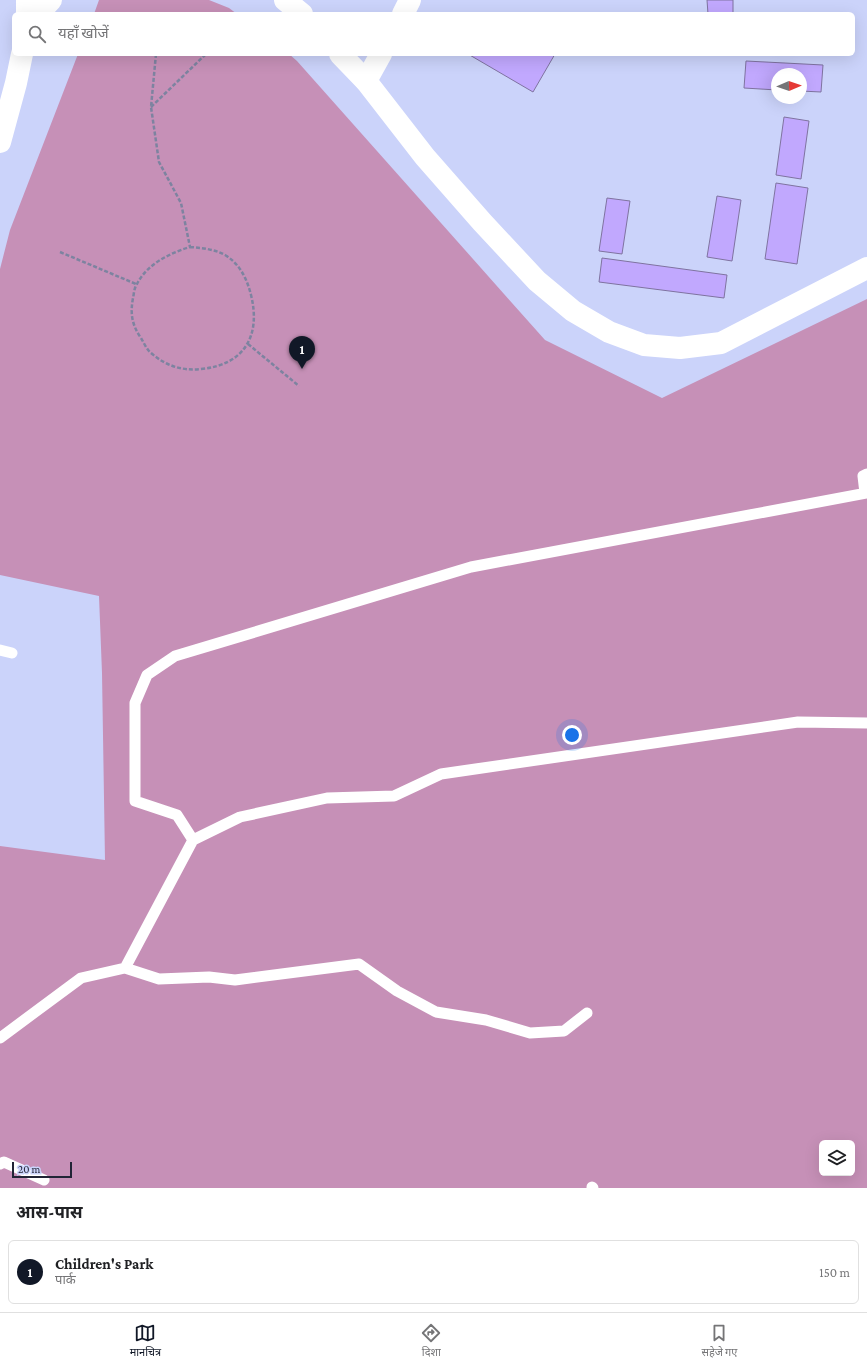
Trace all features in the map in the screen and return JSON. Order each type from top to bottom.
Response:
[{"type":"street","points":[[27,0],[27,12]]},
{"type":"street","points":[[40,12],[51,0]]},
{"type":"street","points":[[285,0],[300,12]]},
{"type":"street","points":[[404,12],[410,0]]},
{"type":"street","points":[[0,142],[22,56]]},
{"type":"street","points":[[342,56],[366,81],[425,157],[482,222],[536,280],[572,311],[609,332],[644,345],[680,348],[721,343],[867,268]]},
{"type":"street","points":[[366,81],[380,56]]},
{"type":"lane","points":[[193,840],[177,815],[135,801],[134,703],[147,674],[175,656],[471,567],[866,493],[863,476],[867,474]]},
{"type":"lane","points":[[0,650],[12,653]]},
{"type":"lane","points":[[125,968],[193,840],[240,817],[327,798],[394,796],[441,774],[798,722],[867,723]]},
{"type":"lane","points":[[0,1038],[81,978],[125,968],[159,979],[209,977],[235,980],[359,964],[397,991],[436,1012],[486,1020],[530,1033],[564,1031],[587,1013]]},
{"type":"lane","points":[[0,1164],[4,1162],[44,1180]]},
{"type":"path","points":[[156,56],[151,107],[159,162],[181,203],[190,247]]},
{"type":"path","points":[[151,107],[204,56]]},
{"type":"path","points":[[190,247],[206,248],[225,256],[240,269],[248,284],[254,308],[254,327],[248,344],[235,358],[212,368],[190,370],[167,365],[150,352],[134,328],[131,308],[136,284],[148,269],[163,258],[190,247]]},
{"type":"path","points":[[60,252],[136,284]]},
{"type":"path","points":[[248,344],[299,386]]},
{"type":"shaded area","points":[[99,0],[209,0],[229,8],[234,12],[95,12]]},
{"type":"shaded area","points":[[77,56],[291,56],[545,340],[662,398],[867,299],[867,1188],[0,1188],[0,846],[105,860],[102,673],[99,596],[0,575],[0,269],[10,230]]},
{"type":"building","points":[[707,0],[733,0],[733,12],[708,12]]},
{"type":"building","points":[[471,56],[554,56],[533,92]]},
{"type":"building","points":[[746,61],[823,65],[821,92],[807,91],[807,68],[771,68],[771,90],[744,88]]},
{"type":"building","points":[[784,117],[809,121],[801,179],[776,175]]},
{"type":"building","points":[[776,183],[808,188],[797,264],[765,259]]},
{"type":"building","points":[[717,196],[741,200],[732,261],[707,257]]},
{"type":"building","points":[[607,198],[630,201],[622,254],[599,251]]},
{"type":"building","points":[[602,258],[727,275],[724,298],[599,282]]},
{"type":"place","name":"Children's Park","points":[[302,369]]}]
